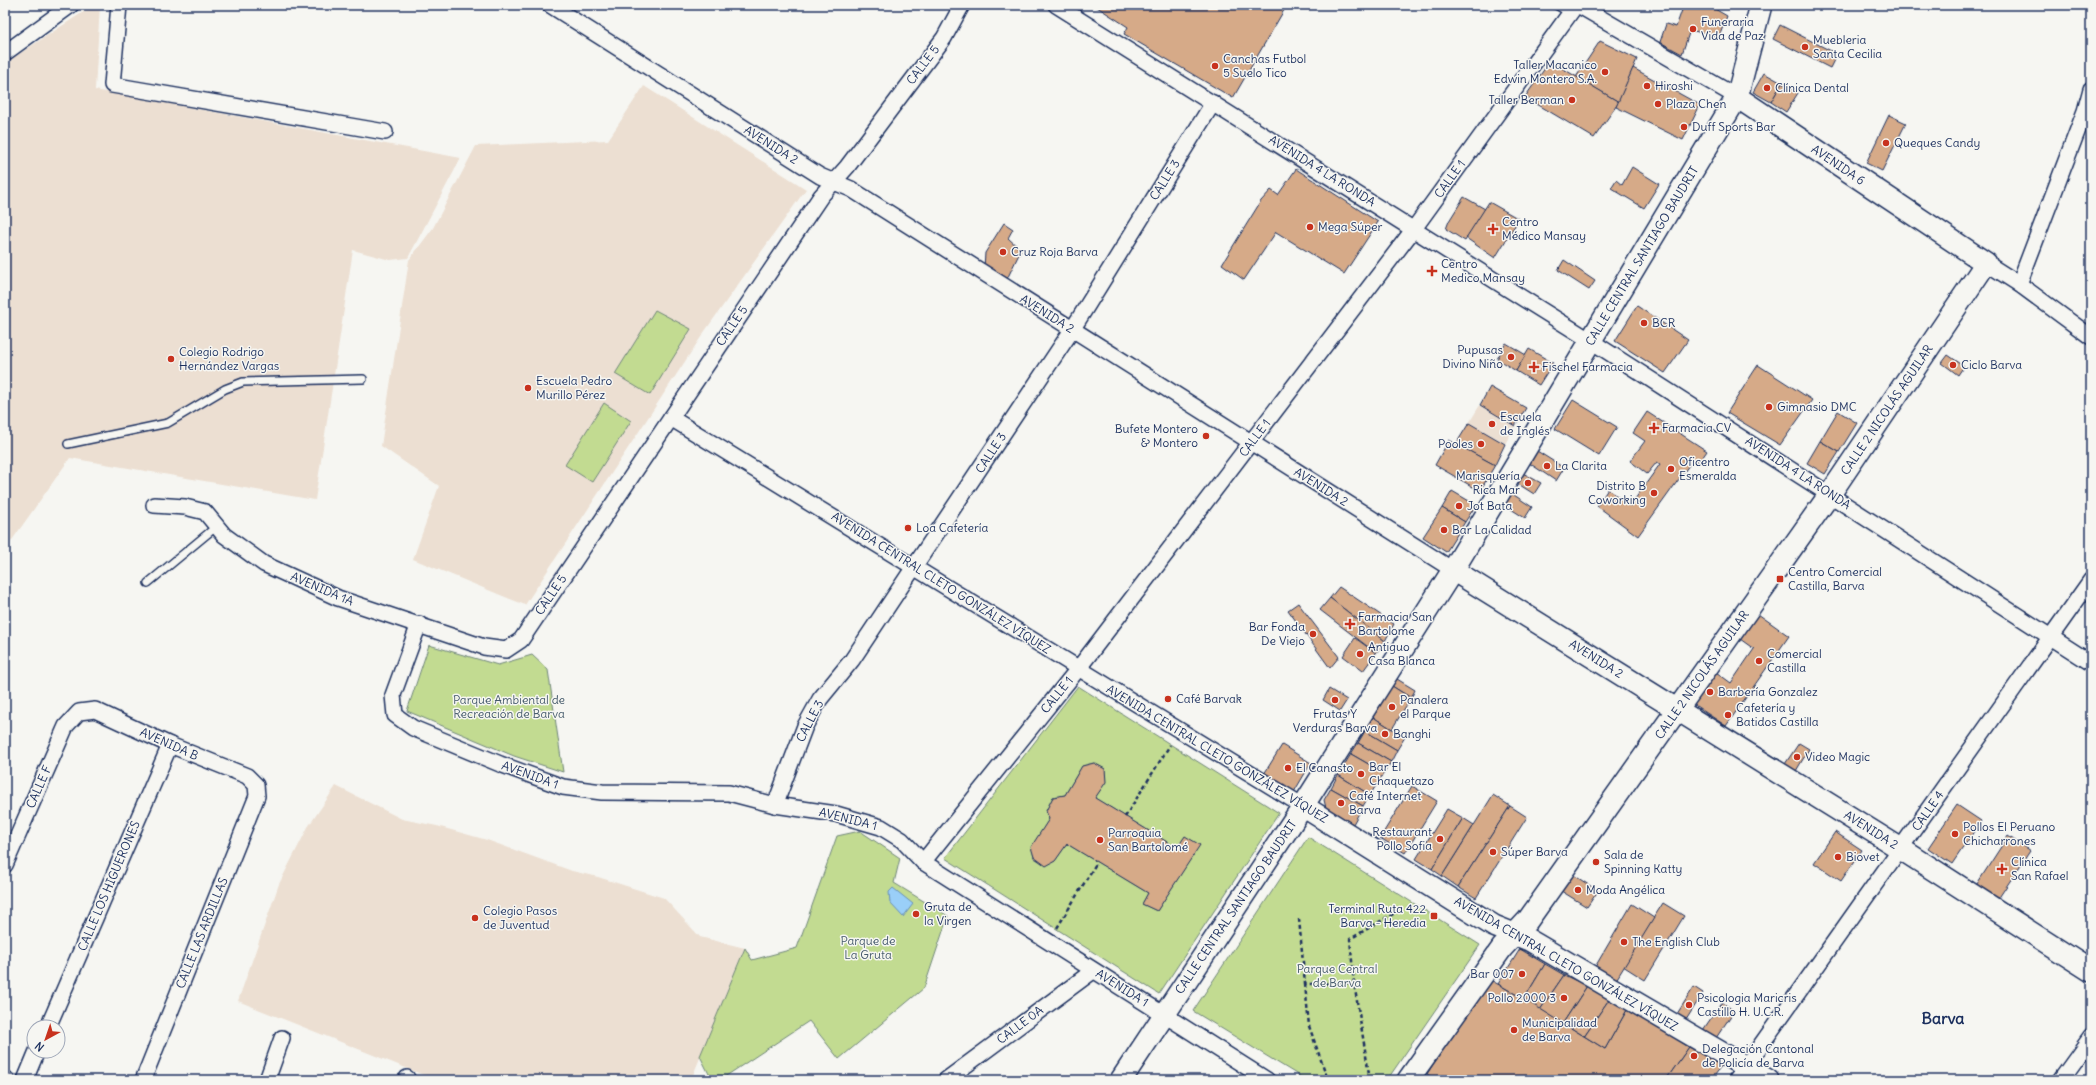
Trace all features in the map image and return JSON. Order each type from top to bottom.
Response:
[{"type":"main road","name":"CALLE CENTRAL SANTIAGO BAUDRIT","points":[[1120,1080],[1303,806],[1453,570],[1737,97],[1761,5]]},
{"type":"main road","name":"AVENIDA 6","points":[[1737,97],[1986,263]]},
{"type":"main road","name":"CALLE 2 NICOLÁS AGUILAR","points":[[1408,1080],[1502,948],[1528,920],[1830,494],[1986,263]]},
{"type":"main road","name":"AVENIDA 2","points":[[1453,570],[1901,849],[2091,971]]},
{"type":"main road","name":"AVENIDA CENTRAL CLETO GONZÁLEZ VÍQUEZ","points":[[1303,806],[1494,926],[1529,940],[1741,1074],[1768,1080]]},
{"type":"street","points":[[5,52],[71,5]]},
{"type":"street","points":[[119,5],[112,85],[385,132]]},
{"type":"street","name":"AVENIDA 2","points":[[550,5],[820,176],[851,189],[1453,570]]},
{"type":"street","name":"CALLE 5","points":[[506,650],[521,640],[821,196],[848,167],[944,38],[962,5]]},
{"type":"street","name":"AVENIDA 4 LA RONDA","points":[[1056,5],[1591,341],[2091,663]]},
{"type":"street","name":"AVENIDA 6","points":[[1574,8],[1737,97]]},
{"type":"street","name":"CALLE 1","points":[[923,862],[1078,669],[1414,230],[1574,8]]},
{"type":"street","points":[[2019,284],[2085,111],[2091,89]]},
{"type":"street","name":"CALLE 3","points":[[774,805],[805,726],[820,699],[852,660],[1072,330],[1213,103]]},
{"type":"street","name":"AVENIDA 6","points":[[1986,263],[2019,284],[2091,337]]},
{"type":"street","name":"AVENIDA CENTRAL CLETO GONZÁLEZ VÍQUEZ","points":[[671,418],[916,566],[1078,669],[1303,806]]},
{"type":"street","name":"AVENIDA 1A","points":[[154,505],[185,507],[205,512],[224,535],[264,564],[338,598],[484,647],[506,650]]},
{"type":"street","name":"CALLE 4","points":[[1741,1074],[2091,580]]},
{"type":"street","name":"AVENIDA 1","points":[[419,624],[393,695],[396,715],[414,728],[500,764],[563,787],[602,792],[729,793],[774,805],[836,814],[881,827],[902,840],[923,862],[1267,1080]]},
{"type":"street","name":"AVENIDA B","points":[[79,712],[94,710],[170,745],[247,776],[256,785]]},
{"type":"street","name":"CALLE F","points":[[5,865],[66,726],[79,712]]},
{"type":"street","name":"CALLE LOS HIGUERONES","points":[[51,1019],[170,745]]},
{"type":"street","name":"CALLE LAS ARDILLAS","points":[[143,1080],[257,796],[256,785]]},
{"type":"street","name":"CALLE 0A","points":[[948,1080],[1093,971]]},
{"type":"street","points":[[2060,1080],[2091,1037]]},
{"type":"street","points":[[267,1080],[282,1038]]},
{"type":"street","points":[[25,1080],[34,1059]]},
{"type":"lane","name":"AVENIDA 6","points":[[1556,5],[1574,8]]},
{"type":"lane","points":[[68,444],[168,423],[225,389],[243,382],[363,379]]},
{"type":"lane","points":[[148,583],[217,526]]},
{"type":"path","points":[[1125,816],[1171,744]]},
{"type":"path","points":[[1055,930],[1097,862]]},
{"type":"path","points":[[1370,1080],[1354,983],[1350,939],[1398,911]]},
{"type":"path","points":[[1298,919],[1309,1026],[1328,1080]]},
{"type":"path","points":[[1305,984],[1354,983]]},
{"type":"shaded area","name":"Colegio Rodrigo Hernández Vargas","points":[[94,5],[100,5],[95,90],[461,158],[408,258],[390,260],[353,250],[315,500],[70,458],[5,550],[5,63]]},
{"type":"shaded area","name":"Escuela Pedro Murillo Pérez","points":[[644,86],[806,189],[705,331],[525,605],[413,559],[439,486],[381,446],[409,260],[433,228],[476,146],[608,140]]},
{"type":"shaded area","name":"Escuela de Inglés","points":[[1480,405],[1515,426],[1505,444],[1469,423]]},
{"type":"shaded area","name":"Colegio Pasos de Juventud","points":[[336,786],[402,819],[437,826],[487,840],[572,871],[598,877],[664,898],[700,937],[745,948],[691,1080],[436,1080],[238,1001],[279,884],[308,827]]},
{"type":"green space","points":[[655,310],[691,329],[650,395],[615,374]]},
{"type":"green space","points":[[604,403],[631,421],[592,482],[565,465]]},
{"type":"green space","name":"Parque Ambiental de Recreación de Barva","points":[[429,645],[498,665],[532,655],[548,670],[563,772],[514,756],[407,711]]},
{"type":"green space","points":[[1078,686],[1279,813],[1159,994],[945,858]],"holes":[[[1094,763],[1105,769],[1105,782],[1095,798],[1177,848],[1185,837],[1199,845],[1157,911],[1142,904],[1148,893],[1067,844],[1055,861],[1046,865],[1034,858],[1032,847],[1049,819],[1046,811],[1053,797],[1065,795],[1082,766]]]},
{"type":"green space","name":"Parque de La Gruta","points":[[860,831],[900,858],[894,883],[948,916],[924,988],[839,1059],[809,1021],[720,1080],[712,1080],[700,1056],[745,948],[752,960],[797,948],[837,836]]},
{"type":"green space","name":"Parque Central de Barva","points":[[1308,837],[1480,945],[1387,1080],[1306,1080],[1193,1011]]},
{"type":"water","points":[[893,888],[913,904],[903,917],[890,903],[889,892]]},
{"type":"building","name":"Canchas Futbol 5 Suelo Tico","points":[[1094,5],[1287,5],[1233,98],[1124,34],[1128,27]]},
{"type":"building","name":"Funeraria Vida de Paz","points":[[1669,5],[1708,5],[1727,16],[1719,37],[1690,30],[1682,54],[1660,42],[1666,24],[1676,27],[1682,10]]},
{"type":"building","name":"Muebleria Santa Cecilia","points":[[1780,25],[1837,54],[1830,68],[1773,39]]},
{"type":"building","name":"Taller Macanico Edwin Montero S.A.","points":[[1600,41],[1637,59],[1619,102],[1576,77]]},
{"type":"building","name":"Taller Berman","points":[[1550,61],[1619,102],[1594,138],[1525,97]]},
{"type":"building","name":"Plaza Chen","points":[[1633,68],[1700,105],[1683,140],[1616,107]]},
{"type":"building","name":"Clínica Dental","points":[[1764,73],[1782,83],[1771,102],[1753,92]]},
{"type":"building","points":[[1782,83],[1798,93],[1786,112],[1771,102]]},
{"type":"building","name":"Queques Candy","points":[[1889,115],[1906,123],[1882,171],[1866,163]]},
{"type":"building","points":[[1632,167],[1659,184],[1644,208],[1611,188],[1616,180],[1622,185]]},
{"type":"building","name":"Mega Súper","points":[[1296,169],[1378,222],[1344,274],[1276,232],[1244,280],[1222,264],[1261,201],[1271,190],[1278,195]]},
{"type":"building","points":[[1464,197],[1485,209],[1465,241],[1446,229],[1449,221]]},
{"type":"building","name":"Centro Médico Mansay","points":[[1489,202],[1519,219],[1495,258],[1466,238]]},
{"type":"building","name":"Cruz Roja Barva","points":[[1004,223],[1013,229],[1008,238],[1021,250],[1007,279],[984,268],[985,253]]},
{"type":"building","points":[[1564,260],[1595,281],[1589,290],[1558,270]]},
{"type":"building","name":"BCR","points":[[1637,306],[1688,340],[1665,373],[1615,341]]},
{"type":"building","name":"Pupusas Divino Niño","points":[[1506,343],[1526,355],[1516,371],[1497,359]]},
{"type":"building","name":"Fischel Farmacia","points":[[1529,349],[1553,363],[1539,385],[1516,371]]},
{"type":"building","name":"Ciclo Barva","points":[[1948,355],[1964,366],[1958,375],[1942,363]]},
{"type":"building","name":"Gimnasio DMC","points":[[1758,365],[1812,400],[1780,445],[1727,413]]},
{"type":"building","points":[[1490,387],[1526,408],[1515,426],[1480,405]]},
{"type":"building","points":[[1573,400],[1617,427],[1599,456],[1555,429]]},
{"type":"building","points":[[1838,411],[1857,423],[1839,452],[1820,441]]},
{"type":"building","name":"Oficentro Esmeralda","points":[[1647,412],[1707,451],[1700,461],[1692,461],[1638,536],[1597,506],[1608,489],[1630,506],[1660,464],[1657,462],[1647,474],[1630,461],[1645,441],[1633,433]]},
{"type":"building","name":"Pooles","points":[[1469,423],[1505,444],[1495,465],[1456,444]]},
{"type":"building","points":[[1449,440],[1495,465],[1480,491],[1435,465]]},
{"type":"building","points":[[1820,441],[1839,452],[1825,474],[1807,463]]},
{"type":"building","name":"La Clarita","points":[[1537,451],[1564,468],[1556,481],[1529,463]]},
{"type":"building","name":"Marisquería Rica Mar","points":[[1521,472],[1541,483],[1534,494],[1515,482]]},
{"type":"building","name":"Jot Bata","points":[[1452,491],[1476,505],[1465,522],[1442,508]]},
{"type":"building","points":[[1511,493],[1532,507],[1525,518],[1503,504]]},
{"type":"building","name":"Bar La Calidad","points":[[1442,508],[1465,522],[1446,552],[1423,537]]},
{"type":"building","points":[[1339,587],[1394,624],[1385,641],[1330,598]]},
{"type":"building","name":"Farmacia San Bartolome","points":[[1330,598],[1385,641],[1376,653],[1320,610]]},
{"type":"building","name":"Bar Fonda De Viejo","points":[[1298,603],[1339,657],[1330,668],[1288,610]]},
{"type":"building","name":"Comercial Castilla","points":[[1758,614],[1789,636],[1726,726],[1693,704],[1716,672],[1731,683],[1754,649],[1740,639]]},
{"type":"building","name":"Antiguo Casa Blanca","points":[[1355,638],[1376,653],[1363,671],[1343,656]]},
{"type":"building","points":[[1397,679],[1415,690],[1411,698],[1392,686]]},
{"type":"building","name":"Panalera el Parque","points":[[1392,686],[1411,698],[1392,729],[1373,717]]},
{"type":"building","name":"Frutas Y Verduras Barva","points":[[1329,689],[1347,700],[1340,711],[1323,700]]},
{"type":"building","name":"Banghi","points":[[1373,717],[1405,737],[1397,750],[1365,731]]},
{"type":"building","points":[[1365,731],[1397,750],[1391,762],[1358,743]]},
{"type":"building","points":[[1358,743],[1391,762],[1384,773],[1351,754]]},
{"type":"building","name":"Video Magic","points":[[1799,743],[1809,749],[1796,771],[1785,764]]},
{"type":"building","name":"El Canasto","points":[[1282,745],[1311,763],[1294,792],[1264,774]]},
{"type":"building","name":"Bar El Chaquetazo","points":[[1351,754],[1384,773],[1370,795],[1338,775]]},
{"type":"building","name":"Parroquia San Bartolomé","points":[[1094,763],[1105,769],[1106,782],[1095,798],[1177,848],[1185,836],[1200,845],[1157,911],[1142,904],[1148,893],[1067,844],[1055,861],[1046,866],[1034,857],[1031,847],[1049,819],[1046,811],[1053,797],[1065,795],[1082,766]]},
{"type":"building","points":[[1338,775],[1370,795],[1363,806],[1331,788]]},
{"type":"building","points":[[1412,786],[1437,801],[1405,853],[1380,838]]},
{"type":"building","name":"Café Internet Barva","points":[[1331,788],[1363,806],[1353,824],[1326,808],[1324,800]]},
{"type":"building","points":[[1493,795],[1510,806],[1458,887],[1442,876]]},
{"type":"building","name":"Pollos El Peruano Chicharrones","points":[[1957,805],[1981,821],[1952,864],[1928,848]]},
{"type":"building","name":"Súper Barva","points":[[1510,806],[1527,817],[1476,898],[1458,887]]},
{"type":"building","name":"Restaurant Pollo Sofia","points":[[1447,809],[1463,818],[1432,869],[1416,859]]},
{"type":"building","points":[[1463,818],[1474,825],[1442,876],[1432,869]]},
{"type":"building","name":"Biovet","points":[[1835,832],[1862,850],[1841,881],[1814,863]]},
{"type":"building","name":"Clínica San Rafael","points":[[2008,836],[2030,851],[1996,902],[1975,887]]},
{"type":"building","name":"Moda Angélica","points":[[1569,872],[1598,891],[1587,907],[1558,889]]},
{"type":"building","points":[[1663,903],[1684,916],[1645,980],[1623,966]]},
{"type":"building","name":"The English Club","points":[[1632,904],[1654,918],[1616,980],[1595,967]]},
{"type":"building","name":"Bar 007","points":[[1520,949],[1545,964],[1524,999],[1498,984]]},
{"type":"building","points":[[1545,964],[1564,975],[1540,1010],[1524,999]]},
{"type":"building","name":"Pollo 2000 3","points":[[1564,975],[1587,986],[1563,1023],[1540,1010]]},
{"type":"building","name":"Municipalidad de Barva","points":[[1487,978],[1605,1049],[1628,1008],[1689,1047],[1668,1077],[1671,1080],[1436,1080],[1427,1074]]},
{"type":"building","points":[[1587,986],[1610,998],[1584,1036],[1563,1023]]},
{"type":"building","name":"Psicologia Maricris Castillo H. U.C.R.","points":[[1694,987],[1703,993],[1684,1023],[1675,1017]]},
{"type":"building","points":[[1610,998],[1628,1008],[1605,1049],[1584,1036]]},
{"type":"building","points":[[1722,1002],[1734,1011],[1714,1041],[1701,1033]]},
{"type":"building","name":"Delegación Cantonal de Policía de Barva","points":[[1689,1047],[1722,1066],[1711,1080],[1671,1080],[1668,1077]]},
{"type":"place","name":"Funeraria Vida de Paz","points":[[1693,29]]},
{"type":"place","name":"Muebleria Santa Cecilia","points":[[1805,47]]},
{"type":"place","name":"Canchas Futbol 5 Suelo Tico","points":[[1215,66]]},
{"type":"place","name":"Taller Macanico Edwin Montero S.A.","points":[[1605,72]]},
{"type":"place","name":"Hiroshi","points":[[1647,86]]},
{"type":"place","name":"Clínica Dental","points":[[1767,88]]},
{"type":"place","name":"Taller Berman","points":[[1572,100]]},
{"type":"place","name":"Plaza Chen","points":[[1658,104]]},
{"type":"place","name":"Duff Sports Bar","points":[[1684,127]]},
{"type":"place","name":"Queques Candy","points":[[1886,143]]},
{"type":"place","name":"Mega Súper","points":[[1310,227]]},
{"type":"place","name":"Centro Médico Mansay","points":[[1493,229]]},
{"type":"place","name":"Cruz Roja Barva","points":[[1003,252]]},
{"type":"place","name":"Centro Medico Mansay","points":[[1432,271]]},
{"type":"place","name":"BCR","points":[[1644,323]]},
{"type":"place","name":"Pupusas Divino Niño","points":[[1511,357]]},
{"type":"place","name":"Colegio Rodrigo Hernández Vargas","points":[[171,359]]},
{"type":"place","name":"Ciclo Barva","points":[[1953,365]]},
{"type":"place","name":"Fischel Farmacia","points":[[1534,367]]},
{"type":"place","name":"Escuela Pedro Murillo Pérez","points":[[528,388]]},
{"type":"place","name":"Gimnasio DMC","points":[[1769,407]]},
{"type":"place","name":"Escuela de Inglés","points":[[1492,424]]},
{"type":"place","name":"Farmacia CV","points":[[1654,428]]},
{"type":"place","name":"Bufete Montero & Montero","points":[[1206,436]]},
{"type":"place","name":"Pooles","points":[[1481,444]]},
{"type":"place","name":"La Clarita","points":[[1547,466]]},
{"type":"place","name":"Oficentro Esmeralda","points":[[1671,469]]},
{"type":"place","name":"Marisquería Rica Mar","points":[[1528,483]]},
{"type":"place","name":"Distrito B Coworking","points":[[1654,493]]},
{"type":"place","name":"Jot Bata","points":[[1459,506]]},
{"type":"place","name":"Loa Cafetería","points":[[908,528]]},
{"type":"place","name":"Bar La Calidad","points":[[1444,530]]},
{"type":"place","name":"Centro Comercial Castilla, Barva","points":[[1780,579]]},
{"type":"place","name":"Farmacia San Bartolome","points":[[1350,624]]},
{"type":"place","name":"Bar Fonda De Viejo","points":[[1313,634]]},
{"type":"place","name":"Antiguo Casa Blanca","points":[[1360,654]]},
{"type":"place","name":"Comercial Castilla","points":[[1759,661]]},
{"type":"place","name":"Barbería Gonzalez","points":[[1710,692]]},
{"type":"place","name":"Café Barvak","points":[[1168,699]]},
{"type":"place","name":"Frutas Y Verduras Barva","points":[[1335,700]]},
{"type":"place","name":"Panalera el Parque","points":[[1392,707]]},
{"type":"place","name":"Cafetería y Batidos Castilla","points":[[1728,715]]},
{"type":"place","name":"Banghi","points":[[1385,734]]},
{"type":"place","name":"Video Magic","points":[[1797,757]]},
{"type":"place","name":"El Canasto","points":[[1288,768]]},
{"type":"place","name":"Bar El Chaquetazo","points":[[1361,774]]},
{"type":"place","name":"Café Internet Barva","points":[[1341,803]]},
{"type":"place","name":"Pollos El Peruano Chicharrones","points":[[1955,834]]},
{"type":"place","name":"Restaurant Pollo Sofia","points":[[1440,839]]},
{"type":"place","name":"Parroquia San Bartolomé","points":[[1100,840]]},
{"type":"place","name":"Súper Barva","points":[[1493,852]]},
{"type":"place","name":"Biovet","points":[[1838,857]]},
{"type":"place","name":"Sala de Spinning Katty","points":[[1596,862]]},
{"type":"place","name":"Clínica San Rafael","points":[[2002,869]]},
{"type":"place","name":"Moda Angélica","points":[[1578,890]]},
{"type":"place","name":"Gruta de la Virgen","points":[[916,914]]},
{"type":"place","name":"Terminal Ruta 422 Barva - Heredia","points":[[1434,916]]},
{"type":"place","name":"Colegio Pasos de Juventud","points":[[475,918]]},
{"type":"place","name":"The English Club","points":[[1624,942]]},
{"type":"place","name":"Bar 007","points":[[1522,974]]},
{"type":"place","name":"Pollo 2000 3","points":[[1564,998]]},
{"type":"place","name":"Psicologia Maricris Castillo H. U.C.R.","points":[[1689,1005]]},
{"type":"place","name":"Municipalidad de Barva","points":[[1514,1030]]},
{"type":"place","name":"Delegación Cantonal de Policía de Barva","points":[[1694,1056]]},
{"type":"district","name":"Barva","points":[[1943,1018]]}]
